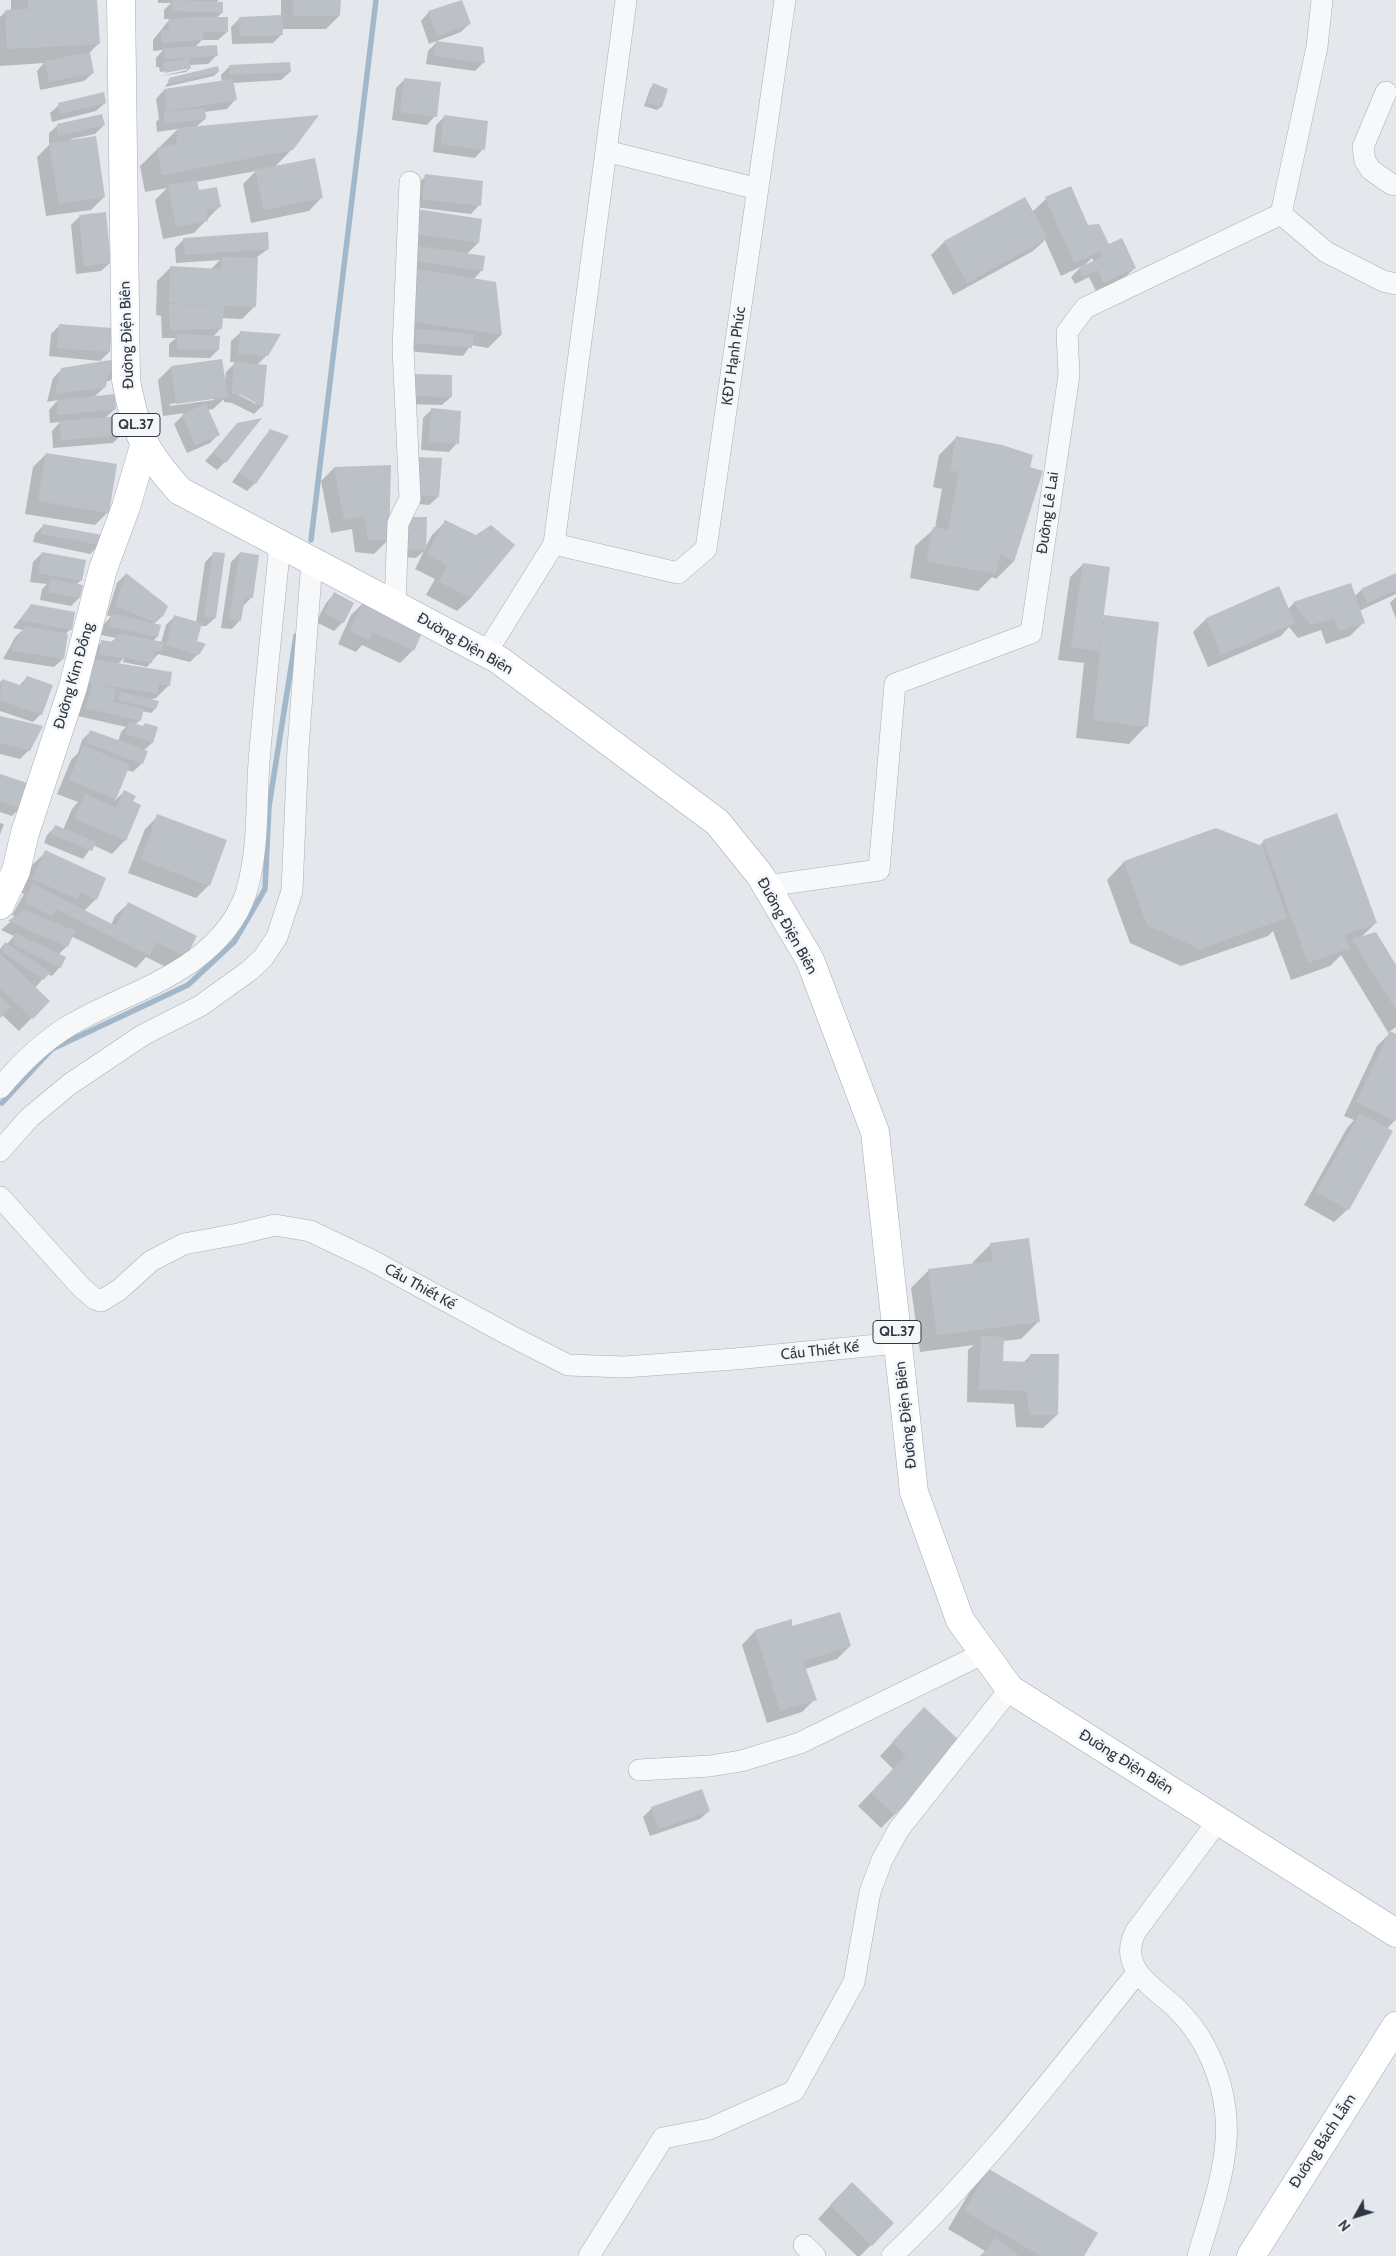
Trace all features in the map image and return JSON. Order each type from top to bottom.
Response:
[{"type":"main road","name":"Đường Điện Biên","points":[[121,0],[126,380],[134,419],[144,446],[160,469],[180,491],[499,660],[717,822],[766,886],[810,960],[875,1132],[914,1492],[960,1620],[1010,1689],[1396,1933]]},
{"type":"main road","name":"Đường Kim Đồng","points":[[0,904],[16,871],[25,833],[73,687],[103,569],[126,507],[144,446]]},
{"type":"main road","name":"Đường Bách Lẫm","points":[[1250,2256],[1396,2026]]},
{"type":"street","points":[[486,653],[554,544],[626,0]]},
{"type":"street","name":"KĐT Hạnh Phúc","points":[[554,544],[678,573],[706,549],[785,0]]},
{"type":"street","points":[[1322,0],[1317,48],[1281,214],[1326,252],[1383,281],[1396,284]]},
{"type":"street","points":[[1386,92],[1364,147],[1365,161],[1372,170],[1391,184],[1396,185]]},
{"type":"street","points":[[606,151],[758,189]]},
{"type":"street","points":[[395,605],[398,523],[410,499],[403,348],[410,182]]},
{"type":"street","name":"Đường Lê Lai","points":[[766,886],[879,870],[895,684],[1031,633],[1069,375],[1067,332],[1085,308],[1281,214]]},
{"type":"street","points":[[0,1088],[16,1069],[42,1044],[68,1026],[154,985],[193,961],[212,946],[238,911],[252,869],[257,836],[259,764],[280,543]]},
{"type":"street","points":[[0,1151],[29,1118],[70,1084],[143,1035],[200,1006],[264,958],[277,937],[292,891],[298,748],[312,561]]},
{"type":"street","name":"Cầu Thiết Kế","points":[[0,1197],[81,1287],[95,1300],[101,1301],[119,1290],[151,1261],[184,1244],[275,1225],[310,1231],[371,1260],[568,1365],[624,1367],[736,1359],[898,1343]]},
{"type":"street","points":[[639,1770],[710,1766],[741,1761],[778,1751],[800,1743],[984,1653]]},
{"type":"street","points":[[589,2256],[663,2138],[709,2129],[794,2091],[854,1982],[870,1892],[890,1844],[899,1829],[1010,1689]]},
{"type":"street","points":[[1198,2256],[1221,2180],[1227,2138],[1224,2095],[1219,2075],[1201,2039],[1187,2020],[1137,1973],[1130,1951],[1136,1931],[1218,1821]]},
{"type":"street","points":[[892,2256],[923,2227],[989,2155],[1137,1973]]},
{"type":"building","points":[[28,0],[97,0],[100,44],[7,49],[5,10],[28,9]]},
{"type":"building","points":[[172,0],[223,2],[223,13],[172,11]]},
{"type":"building","points":[[293,0],[341,0],[340,16],[293,16]]},
{"type":"building","points":[[462,0],[471,24],[437,36],[428,11]]},
{"type":"building","points":[[282,15],[283,35],[240,36],[239,17]]},
{"type":"building","points":[[190,17],[228,17],[228,32],[203,32],[204,40],[162,43],[161,30],[169,30],[168,20]]},
{"type":"building","points":[[436,41],[483,47],[485,63],[434,56]]},
{"type":"building","points":[[217,45],[218,56],[165,59],[164,48]]},
{"type":"building","points":[[90,52],[94,73],[49,82],[45,61]]},
{"type":"building","points":[[189,58],[191,68],[165,73],[163,63]]},
{"type":"building","points":[[290,62],[291,72],[230,75],[229,65]]},
{"type":"building","points":[[218,66],[219,72],[168,84],[169,78]]},
{"type":"building","points":[[404,78],[441,82],[437,117],[400,112]]},
{"type":"building","points":[[233,79],[237,100],[167,111],[164,89]]},
{"type":"building","points":[[653,83],[668,89],[662,107],[647,103]]},
{"type":"building","points":[[104,92],[106,103],[60,114],[58,103]]},
{"type":"building","points":[[205,108],[206,119],[165,124],[164,112]]},
{"type":"building","points":[[102,114],[105,125],[57,136],[57,124]]},
{"type":"building","points":[[319,115],[293,150],[162,175],[157,148],[176,144],[178,128]]},
{"type":"building","points":[[444,115],[488,121],[485,150],[441,144]]},
{"type":"building","points":[[96,136],[105,197],[59,204],[49,143]]},
{"type":"building","points":[[315,158],[323,198],[264,210],[255,170]]},
{"type":"building","points":[[425,174],[483,181],[481,206],[422,199]]},
{"type":"building","points":[[197,180],[199,190],[217,187],[221,207],[206,210],[208,221],[176,227],[168,185]]},
{"type":"building","points":[[1071,186],[1088,225],[1099,224],[1109,244],[1122,238],[1136,268],[1104,283],[1098,270],[1083,276],[1079,268],[1103,256],[1101,251],[1074,263],[1045,197]]},
{"type":"building","points":[[1025,197],[1048,238],[967,283],[944,241]]},
{"type":"building","points":[[416,209],[482,219],[479,243],[412,233]]},
{"type":"building","points":[[106,212],[111,263],[84,266],[79,215]]},
{"type":"building","points":[[268,232],[269,249],[185,255],[183,238]]},
{"type":"building","points":[[411,245],[485,256],[483,271],[409,260]]},
{"type":"building","points":[[222,257],[258,258],[256,307],[169,303],[170,266],[221,269]]},
{"type":"building","points":[[417,269],[496,282],[502,335],[409,321]]},
{"type":"building","points":[[169,304],[224,306],[222,329],[170,330]]},
{"type":"building","points":[[59,324],[112,328],[110,352],[57,348]]},
{"type":"building","points":[[416,329],[474,334],[472,348],[415,343]]},
{"type":"building","points":[[240,331],[281,334],[268,356],[238,354]]},
{"type":"building","points":[[177,334],[220,336],[219,350],[177,349]]},
{"type":"building","points":[[117,359],[119,372],[108,374],[106,387],[55,394],[61,368]]},
{"type":"building","points":[[222,359],[228,397],[176,404],[171,366]]},
{"type":"building","points":[[234,362],[267,365],[263,407],[241,395],[232,394]]},
{"type":"building","points":[[414,374],[452,375],[452,397],[413,396]]},
{"type":"building","points":[[115,394],[116,409],[58,415],[57,400]]},
{"type":"building","points":[[206,404],[220,435],[195,445],[182,414]]},
{"type":"building","points":[[431,408],[461,411],[459,444],[429,442]]},
{"type":"building","points":[[121,416],[123,435],[61,440],[60,421]]},
{"type":"building","points":[[262,418],[226,463],[213,452],[237,423]]},
{"type":"building","points":[[270,429],[289,436],[256,484],[240,473]]},
{"type":"building","points":[[956,436],[1002,445],[1033,455],[1030,467],[1043,471],[1014,562],[1000,554],[996,574],[926,561],[933,527],[948,530],[959,472],[950,470]]},
{"type":"building","points":[[46,453],[117,464],[109,513],[38,501]]},
{"type":"building","points":[[419,457],[442,458],[439,497],[416,495]]},
{"type":"building","points":[[391,465],[389,541],[368,539],[364,516],[344,520],[334,467]]},
{"type":"building","points":[[406,517],[427,517],[426,550],[406,549]]},
{"type":"building","points":[[445,520],[476,535],[491,525],[515,545],[471,598],[439,582],[447,565],[427,555]]},
{"type":"building","points":[[43,524],[102,535],[100,545],[41,534]]},
{"type":"building","points":[[42,552],[86,560],[82,581],[38,573]]},
{"type":"building","points":[[213,552],[225,553],[216,618],[204,617]]},
{"type":"building","points":[[240,552],[259,555],[253,598],[245,597],[241,621],[229,619]]},
{"type":"building","points":[[1083,563],[1110,567],[1099,651],[1071,647]]},
{"type":"building","points":[[126,573],[168,606],[163,617],[159,615],[155,622],[115,606]]},
{"type":"building","points":[[1396,573],[1396,590],[1367,603],[1361,589]]},
{"type":"building","points":[[50,579],[83,585],[80,598],[48,592]]},
{"type":"building","points":[[1351,583],[1365,623],[1339,631],[1334,618],[1311,625],[1293,602]]},
{"type":"building","points":[[1279,586],[1295,623],[1221,655],[1206,618]]},
{"type":"building","points":[[334,592],[354,603],[344,623],[324,613]]},
{"type":"building","points":[[364,600],[424,628],[414,651],[373,632],[370,640],[350,631]]},
{"type":"building","points":[[31,604],[75,612],[72,630],[20,620]]},
{"type":"building","points":[[112,614],[161,625],[158,637],[109,626]]},
{"type":"building","points":[[174,615],[202,623],[197,641],[206,644],[199,655],[166,645]]},
{"type":"building","points":[[1104,615],[1159,622],[1148,727],[1093,720]]},
{"type":"building","points":[[25,626],[68,634],[64,659],[10,650]]},
{"type":"building","points":[[118,634],[164,642],[162,652],[143,648],[155,651],[152,663],[126,658],[127,646],[125,659],[99,654],[101,640],[113,642]]},
{"type":"building","points":[[92,659],[172,672],[170,686],[159,684],[157,694],[95,683],[116,689],[113,702],[144,709],[141,721],[86,708],[92,683],[89,682]]},
{"type":"building","points":[[27,676],[53,685],[42,715],[0,700],[2,679],[23,686]]},
{"type":"building","points":[[120,692],[159,701],[156,709],[118,700]]},
{"type":"building","points":[[0,716],[43,726],[30,751],[0,743]]},
{"type":"building","points":[[129,722],[143,726],[145,723],[158,727],[153,743],[125,734]]},
{"type":"building","points":[[90,730],[148,751],[143,764],[86,743]]},
{"type":"building","points":[[83,745],[130,765],[116,799],[69,780]]},
{"type":"building","points":[[0,774],[30,784],[22,808],[0,801]]},
{"type":"building","points":[[124,790],[136,796],[133,801],[141,805],[126,841],[74,819],[85,794],[116,808]]},
{"type":"building","points":[[1337,813],[1377,923],[1345,935],[1350,948],[1308,963],[1263,840]]},
{"type":"building","points":[[157,814],[227,840],[210,886],[141,860]]},
{"type":"building","points":[[55,825],[96,842],[92,851],[51,834]]},
{"type":"building","points":[[1216,828],[1262,846],[1287,918],[1200,949],[1147,925],[1124,861]]},
{"type":"building","points":[[45,850],[106,878],[97,900],[80,892],[77,899],[32,879]]},
{"type":"building","points":[[33,884],[116,926],[128,902],[197,936],[186,957],[156,942],[150,956],[56,909],[52,916],[24,902]]},
{"type":"building","points":[[24,910],[75,931],[68,947],[8,921]]},
{"type":"building","points":[[1376,932],[1396,965],[1396,1010],[1352,939]]},
{"type":"building","points":[[15,933],[66,957],[61,968],[14,945]]},
{"type":"building","points":[[5,942],[50,972],[44,980],[2,952]]},
{"type":"building","points":[[0,953],[50,1001],[33,1019],[0,988]]},
{"type":"building","points":[[0,997],[11,1007],[0,1018]]},
{"type":"building","points":[[1390,1031],[1396,1034],[1396,1121],[1356,1102]]},
{"type":"building","points":[[1360,1113],[1393,1131],[1349,1210],[1316,1192]]},
{"type":"building","points":[[1029,1238],[1040,1322],[937,1335],[928,1269],[993,1261],[990,1243]]},
{"type":"building","points":[[981,1336],[1004,1337],[1003,1361],[1028,1362],[1030,1354],[1059,1354],[1058,1415],[1029,1415],[1027,1391],[979,1389]]},
{"type":"building","points":[[840,1612],[851,1646],[803,1661],[817,1700],[780,1711],[755,1630],[792,1619],[792,1626]]},
{"type":"building","points":[[924,1707],[962,1743],[895,1815],[871,1793],[906,1755],[892,1742]]},
{"type":"building","points":[[702,1789],[710,1811],[659,1829],[651,1807]]},
{"type":"building","points":[[989,2169],[1098,2233],[1084,2256],[1041,2256],[964,2211]]},
{"type":"building","points":[[852,2182],[894,2223],[872,2246],[830,2205]]},
{"type":"building","points":[[996,2238],[1019,2256],[982,2256]]},
{"type":"waterway","points":[[311,540],[376,0]]},
{"type":"waterway","points":[[2,1103],[52,1049],[188,985],[234,942],[265,889],[269,806],[296,636]]}]
